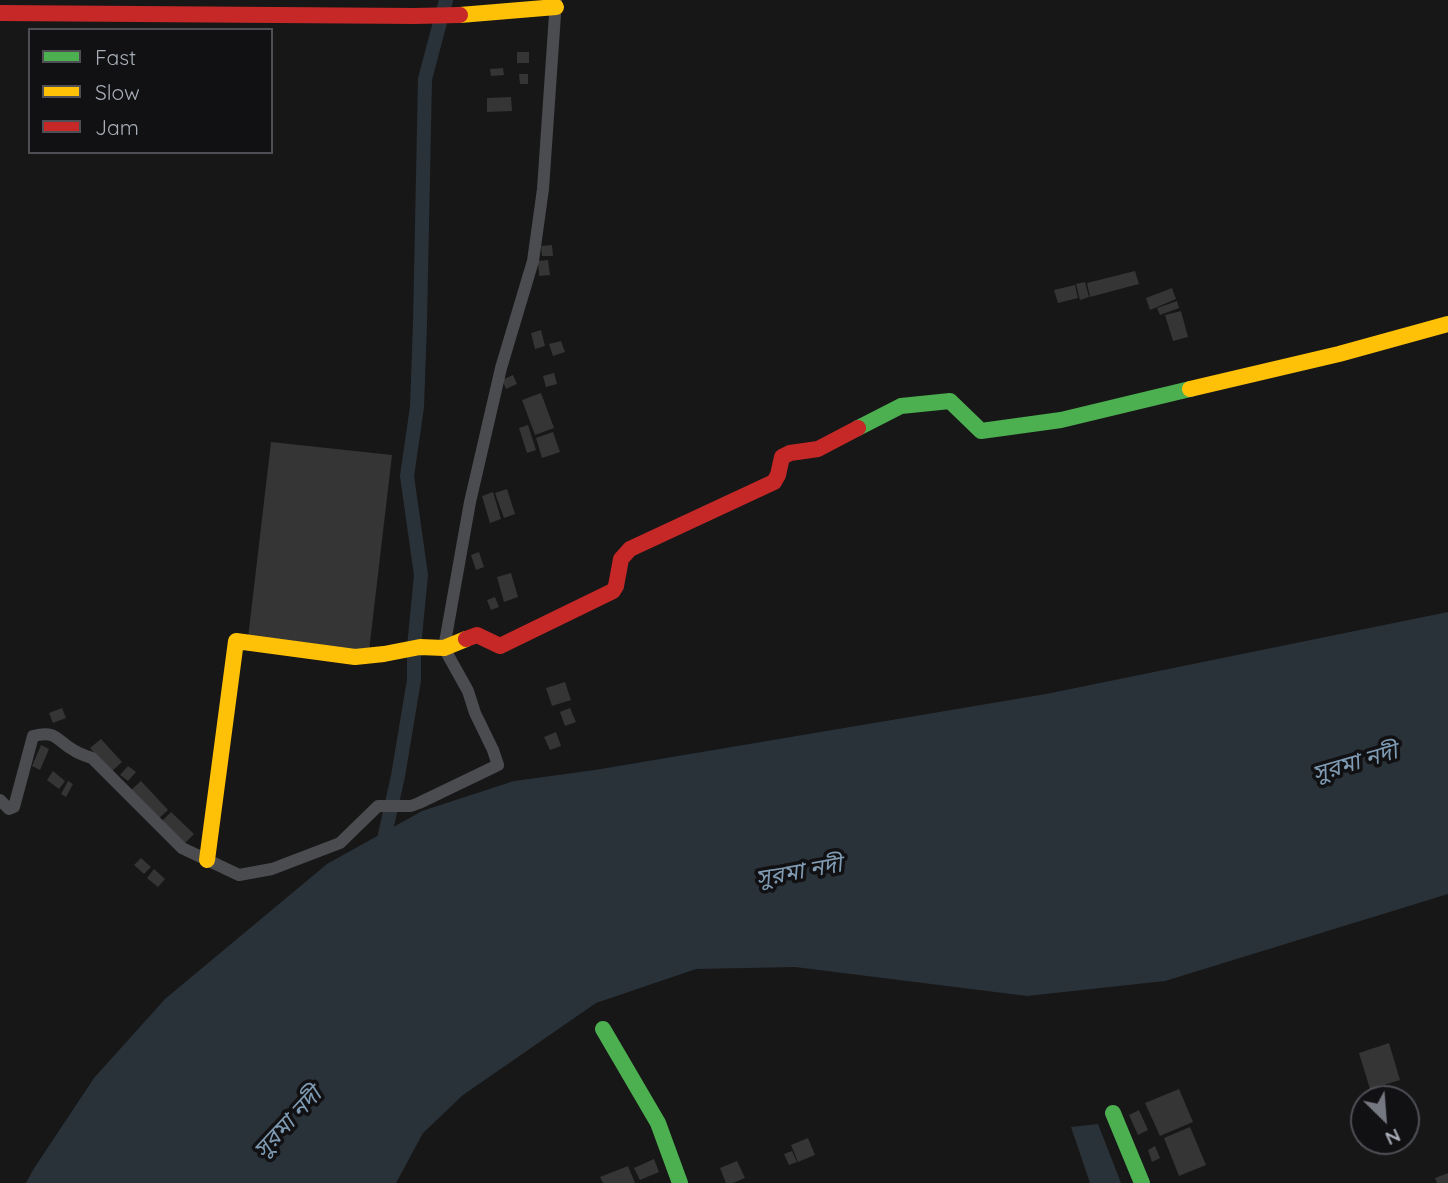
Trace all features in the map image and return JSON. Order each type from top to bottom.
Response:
[{"type":"street","points":[[0,13],[141,8],[414,16],[481,14],[556,4],[544,189],[533,261],[501,368],[470,502],[444,648],[468,691],[498,765],[411,806],[378,806],[340,843],[272,869],[239,875],[182,848],[92,758],[74,751],[58,738],[44,733],[33,736],[14,807],[9,809],[0,800]]},
{"type":"street","points":[[207,860],[236,641],[355,657],[420,647],[444,648],[477,635],[500,646],[613,592],[621,559],[630,549],[774,482],[782,457],[790,453],[818,449],[901,405],[950,401],[981,431],[1061,420],[1339,354],[1448,324]]},
{"type":"street","points":[[603,1029],[658,1123],[680,1183]]},
{"type":"street","points":[[1113,1113],[1142,1183]]},
{"type":"water","name":"সুরমা নদী","points":[[1448,612],[1448,894],[1165,981],[1027,996],[795,967],[696,969],[596,1003],[463,1095],[423,1133],[396,1183],[26,1183],[94,1078],[165,999],[327,864],[422,811],[514,781],[595,770],[1046,694]]},
{"type":"water","points":[[1098,1124],[1121,1183],[1090,1183],[1071,1127]]},
{"type":"building","points":[[517,52],[529,52],[529,63],[517,63]]},
{"type":"building","points":[[503,68],[504,75],[491,76],[490,69]]},
{"type":"building","points":[[519,74],[528,74],[528,84],[520,84]]},
{"type":"building","points":[[511,97],[512,111],[487,112],[487,98]]},
{"type":"building","points":[[552,245],[553,256],[542,256],[541,246]]},
{"type":"building","points":[[548,260],[550,275],[539,276],[538,261]]},
{"type":"building","points":[[1135,271],[1139,284],[1090,297],[1087,283]]},
{"type":"building","points":[[1085,282],[1089,297],[1080,300],[1076,284]]},
{"type":"building","points":[[1075,285],[1078,298],[1058,303],[1054,290]]},
{"type":"building","points":[[1172,288],[1176,299],[1150,310],[1146,298]]},
{"type":"building","points":[[1177,301],[1179,308],[1160,315],[1157,308]]},
{"type":"building","points":[[1181,311],[1188,337],[1173,341],[1165,315]]},
{"type":"building","points":[[541,330],[545,346],[535,349],[531,333]]},
{"type":"building","points":[[561,341],[565,352],[553,356],[549,344]]},
{"type":"building","points":[[554,373],[557,384],[546,387],[543,376]]},
{"type":"building","points":[[513,375],[517,384],[506,389],[502,380]]},
{"type":"building","points":[[541,393],[554,428],[535,435],[522,400]]},
{"type":"building","points":[[528,425],[536,450],[527,453],[519,428]]},
{"type":"building","points":[[553,432],[560,452],[542,458],[536,438]]},
{"type":"building","points":[[271,442],[392,455],[369,651],[248,638]]},
{"type":"building","points":[[507,489],[515,514],[504,518],[495,493]]},
{"type":"building","points":[[493,492],[501,519],[490,523],[482,496]]},
{"type":"building","points":[[479,552],[484,567],[476,570],[471,555]]},
{"type":"building","points":[[511,573],[518,597],[504,602],[497,577]]},
{"type":"building","points":[[495,597],[499,607],[491,610],[487,600]]},
{"type":"building","points":[[565,682],[571,700],[552,706],[546,688]]},
{"type":"building","points":[[62,708],[66,718],[53,723],[49,713]]},
{"type":"building","points":[[570,708],[576,722],[565,726],[560,712]]},
{"type":"building","points":[[556,732],[561,746],[550,750],[544,737]]},
{"type":"building","points":[[101,739],[122,762],[111,772],[90,748]]},
{"type":"building","points":[[41,745],[49,749],[40,770],[32,766]]},
{"type":"building","points":[[128,766],[136,772],[128,781],[120,775]]},
{"type":"building","points":[[53,771],[65,781],[59,789],[47,780]]},
{"type":"building","points":[[68,781],[73,784],[66,797],[61,794]]},
{"type":"building","points":[[141,781],[168,810],[157,820],[130,791]]},
{"type":"building","points":[[171,812],[194,834],[184,844],[162,821]]},
{"type":"building","points":[[141,858],[151,867],[144,874],[134,865]]},
{"type":"building","points":[[154,869],[165,879],[158,887],[147,878]]},
{"type":"building","points":[[1389,1043],[1400,1080],[1383,1085],[1369,1085],[1359,1053]]},
{"type":"building","points":[[1179,1089],[1193,1122],[1160,1136],[1145,1103]]},
{"type":"building","points":[[1139,1110],[1148,1130],[1138,1135],[1129,1115]]},
{"type":"building","points":[[1190,1127],[1206,1165],[1179,1176],[1164,1138]]},
{"type":"building","points":[[808,1138],[815,1155],[798,1162],[791,1145]]},
{"type":"building","points":[[1155,1146],[1160,1158],[1152,1162],[1148,1150]]},
{"type":"building","points":[[792,1151],[797,1162],[789,1165],[784,1154]]},
{"type":"building","points":[[654,1159],[659,1172],[640,1180],[634,1168]]},
{"type":"building","points":[[737,1161],[745,1178],[726,1183],[720,1168]]},
{"type":"building","points":[[628,1166],[635,1183],[603,1183],[600,1177]]},
{"type":"building","points":[[1448,1173],[1448,1183],[1437,1183],[1435,1178]]},
{"type":"waterway","points":[[382,848],[398,776],[414,680],[414,647],[421,575],[407,476],[417,407],[425,79],[446,0]]},
{"type":"traffic: fast","points":[[858,428],[901,406],[950,401],[981,431],[1061,420],[1190,389]]},
{"type":"traffic: fast","points":[[603,1029],[658,1123],[680,1183]]},
{"type":"traffic: fast","points":[[1113,1113],[1142,1183]]},
{"type":"traffic: slow","points":[[460,15],[556,7]]},
{"type":"traffic: slow","points":[[1190,389],[1339,354],[1448,324]]},
{"type":"traffic: slow","points":[[207,860],[236,641],[355,657],[420,647],[444,648],[466,639]]},
{"type":"traffic: jam","points":[[0,13],[460,15]]},
{"type":"traffic: jam","points":[[466,639],[477,635],[500,646],[613,591],[621,559],[630,549],[774,482],[782,457],[790,453],[818,449],[858,428]]}]
